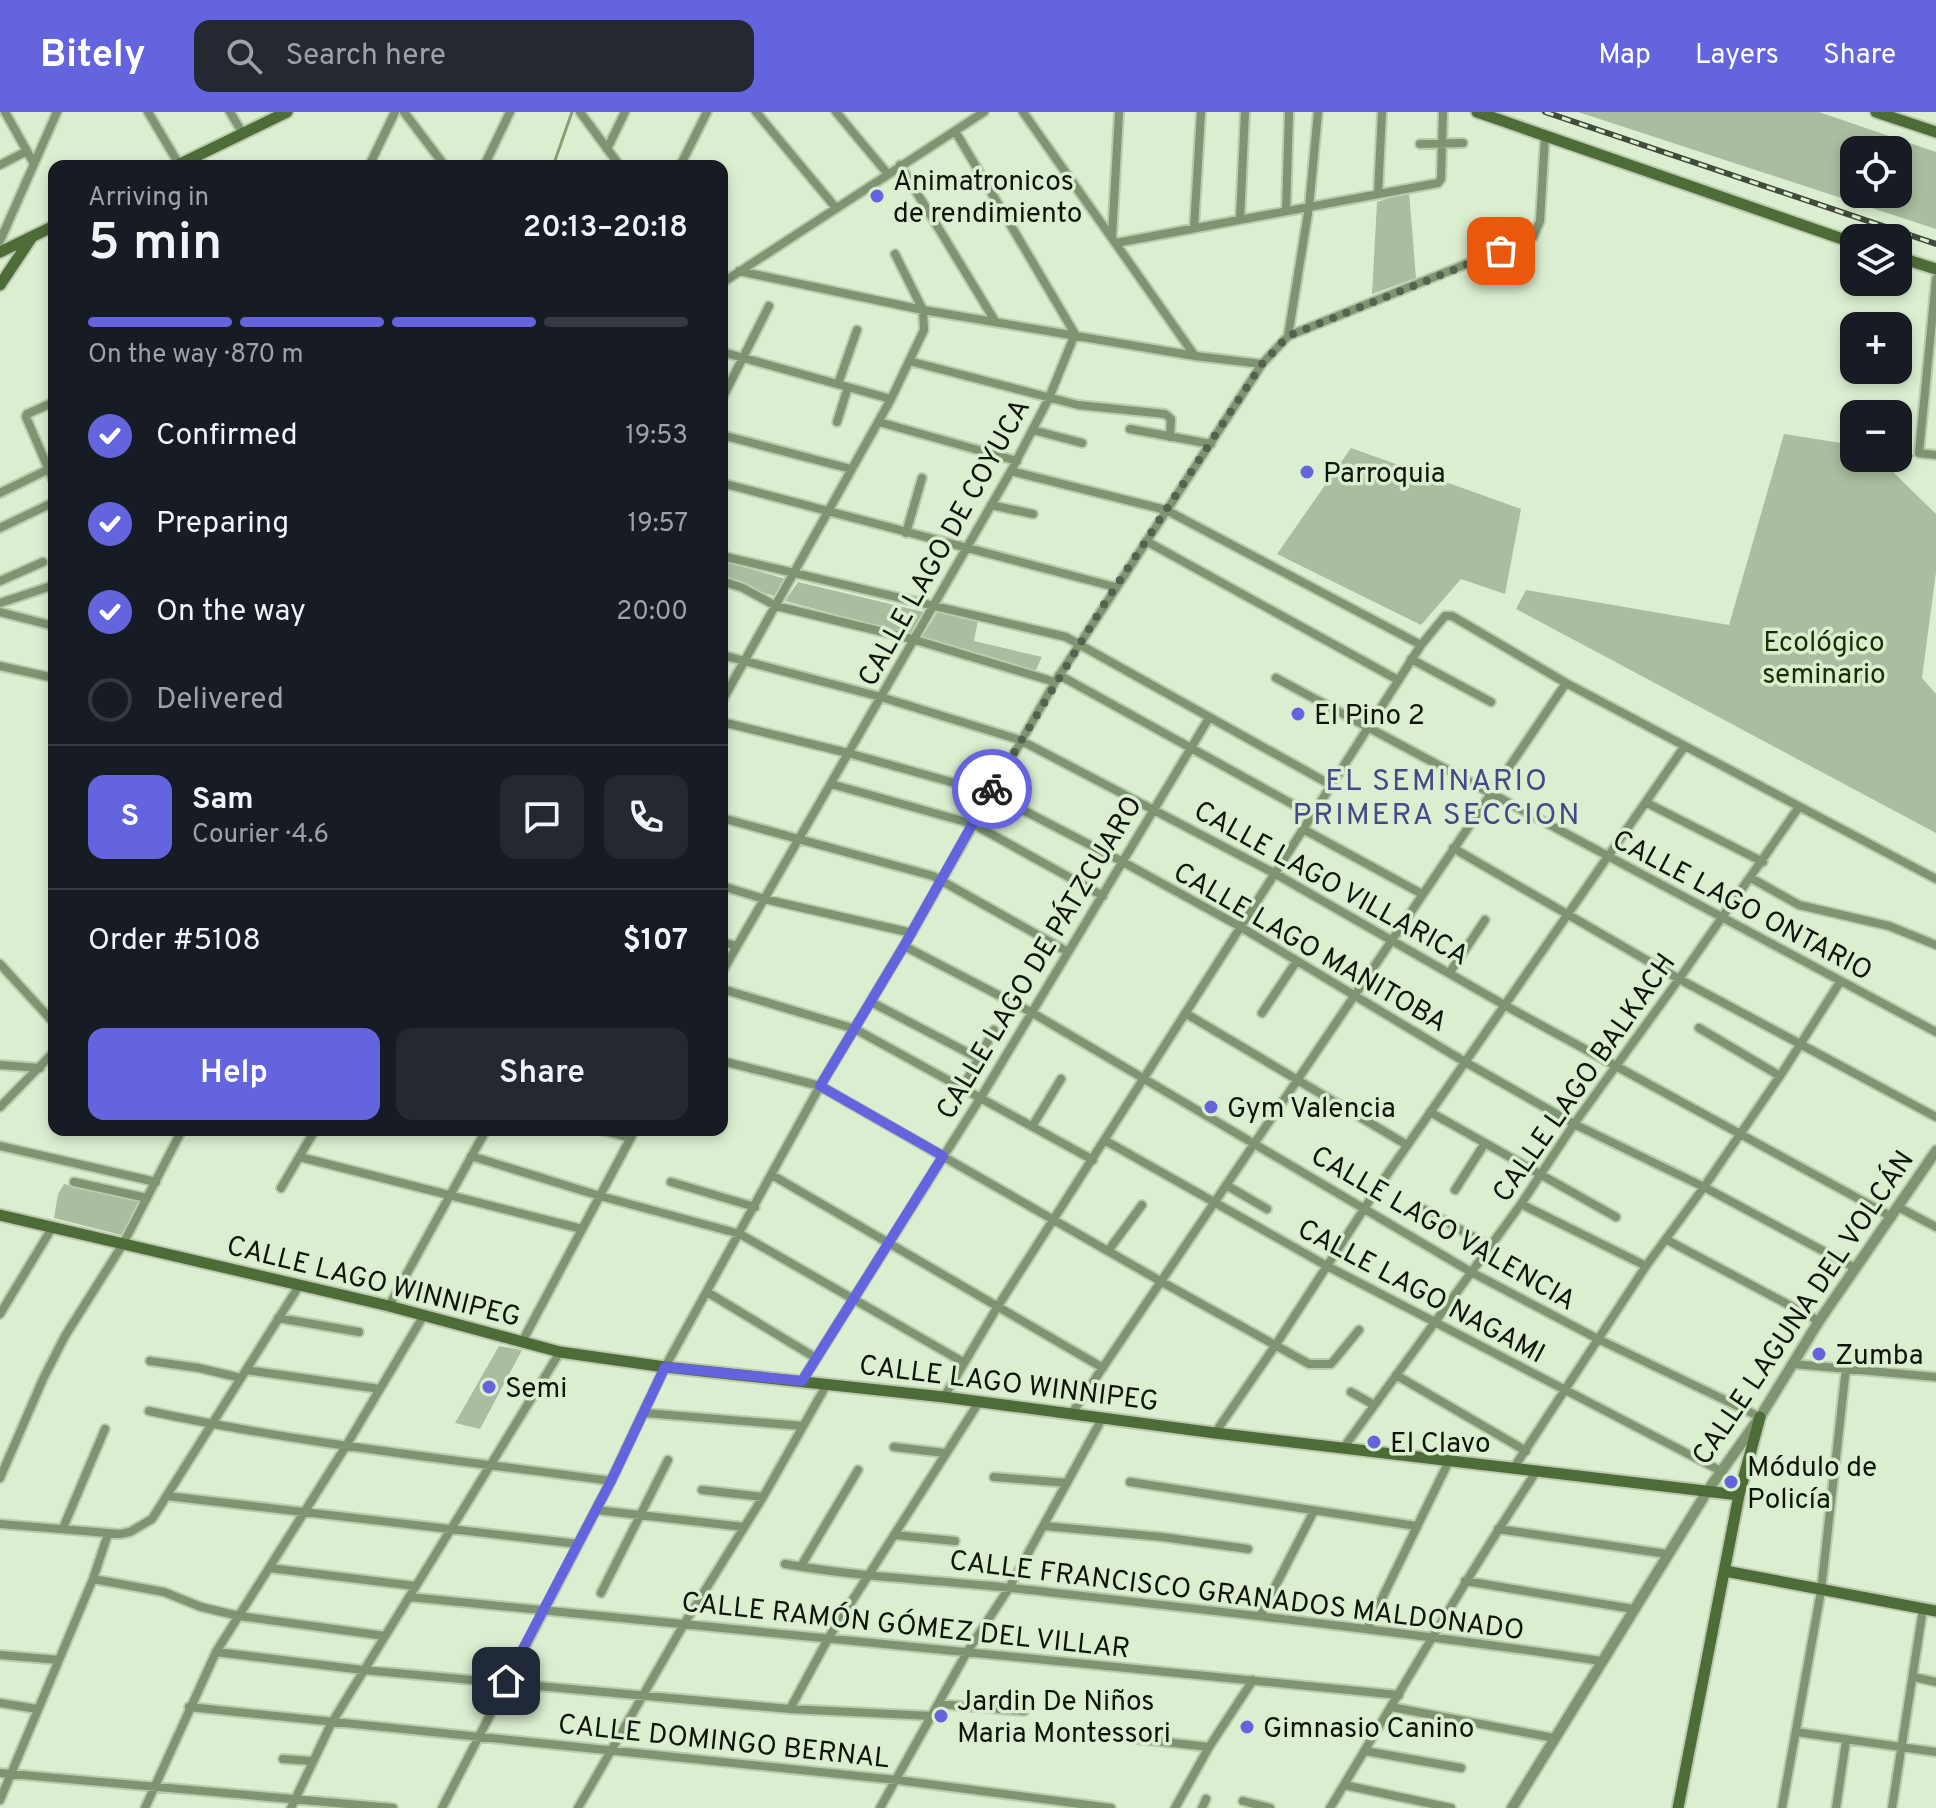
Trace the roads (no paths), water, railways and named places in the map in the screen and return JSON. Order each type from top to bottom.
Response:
[{"type":"main road","points":[[189,160],[287,112]]},
{"type":"main road","points":[[1477,112],[1840,238]]},
{"type":"main road","points":[[1876,112],[1936,132]]},
{"type":"main road","points":[[0,252],[48,229]]},
{"type":"main road","points":[[0,285],[32,237]]},
{"type":"main road","points":[[1912,261],[1936,269]]},
{"type":"main road","name":"CALLE LAGO WINNIPEG","points":[[0,1215],[389,1306],[560,1352],[1739,1495]]},
{"type":"main road","points":[[1678,1808],[1739,1495],[1760,1417]]},
{"type":"main road","points":[[1725,1571],[1936,1611]]},
{"type":"street","points":[[5,112],[33,162]]},
{"type":"street","points":[[0,241],[57,112]]},
{"type":"street","points":[[148,112],[176,160]]},
{"type":"street","points":[[372,160],[395,112]]},
{"type":"street","points":[[404,112],[440,160]]},
{"type":"street","points":[[487,160],[510,112]]},
{"type":"street","points":[[580,112],[615,160]]},
{"type":"street","points":[[607,149],[625,112]]},
{"type":"street","points":[[683,160],[707,112]]},
{"type":"street","points":[[756,112],[836,208]]},
{"type":"street","points":[[836,112],[887,173]]},
{"type":"street","points":[[728,279],[984,112]]},
{"type":"street","points":[[1023,112],[1195,356]]},
{"type":"street","points":[[1114,240],[1119,112]]},
{"type":"street","points":[[1194,228],[1201,112]]},
{"type":"street","points":[[1240,219],[1245,112]]},
{"type":"street","points":[[1288,336],[1309,207],[1318,112]]},
{"type":"street","points":[[1378,194],[1382,112]]},
{"type":"street","points":[[1114,240],[1438,183],[1441,179],[1443,112]]},
{"type":"street","points":[[1286,211],[1289,113]]},
{"type":"street","points":[[234,114],[243,134]]},
{"type":"street","points":[[955,131],[1075,334]]},
{"type":"street","points":[[442,1808],[611,1481],[665,1367],[820,1086],[912,933],[1057,679],[1262,364],[1288,336],[1533,237],[1540,221],[1545,136]]},
{"type":"street","points":[[1420,144],[1463,143]]},
{"type":"street","points":[[0,165],[27,151]]},
{"type":"street","points":[[900,165],[995,321]]},
{"type":"street","points":[[728,690],[879,422],[924,330],[923,310],[895,254]]},
{"type":"street","points":[[739,271],[923,310],[1195,356],[1262,364]]},
{"type":"street","points":[[1936,279],[1932,348],[1919,453],[1936,455]]},
{"type":"street","points":[[728,388],[769,306]]},
{"type":"street","points":[[838,384],[857,330]]},
{"type":"street","name":"CALLE LAGO DE COYUCA","points":[[728,962],[1017,461],[1049,398],[1075,334]]},
{"type":"street","points":[[728,354],[891,399]]},
{"type":"street","points":[[909,361],[1092,407],[1165,414],[1171,419],[1170,437]]},
{"type":"street","points":[[837,422],[848,387]]},
{"type":"street","points":[[48,405],[27,414],[26,421],[48,467]]},
{"type":"street","points":[[879,422],[1017,461]]},
{"type":"street","points":[[1130,429],[1211,444]]},
{"type":"street","points":[[1033,430],[1082,443]]},
{"type":"street","points":[[728,437],[851,469]]},
{"type":"street","points":[[0,493],[48,469]]},
{"type":"street","points":[[1011,471],[1166,510],[1421,645]]},
{"type":"street","points":[[906,533],[922,478]]},
{"type":"street","points":[[728,485],[1115,587]]},
{"type":"street","points":[[0,528],[48,505]]},
{"type":"street","points":[[991,505],[1033,514]]},
{"type":"street","points":[[1146,541],[1398,680]]},
{"type":"street","points":[[728,558],[1060,635],[1331,785]]},
{"type":"street","points":[[0,581],[43,562]]},
{"type":"street","points":[[728,583],[776,606],[1057,679],[1312,815]]},
{"type":"street","points":[[0,603],[48,587]]},
{"type":"street","points":[[0,612],[48,624]]},
{"type":"street","points":[[944,1397],[998,1306],[1367,727],[1421,645],[1447,616],[1684,747],[1936,879]]},
{"type":"street","name":"CALLE LAGO VILLARICA","points":[[728,657],[881,697],[1020,740],[1274,873],[1506,1006],[1741,1135],[1895,1212],[1936,1227]]},
{"type":"street","points":[[1411,659],[1491,702]]},
{"type":"street","points":[[0,666],[48,677]]},
{"type":"street","name":"CALLE LAGO ONTARIO","points":[[1276,678],[1936,1032]]},
{"type":"street","points":[[1072,1413],[1566,683]]},
{"type":"street","name":"CALLE LAGO DE PÁTZCUARO","points":[[802,1381],[981,1097],[1209,718]]},
{"type":"street","name":"CALLE LAGO MANITOBA","points":[[728,723],[990,793],[1239,926],[1574,1124],[1704,1187],[1855,1268]]},
{"type":"street","points":[[1215,1433],[1407,1145],[1684,747]]},
{"type":"street","points":[[831,784],[973,824],[1103,896]]},
{"type":"street","points":[[1647,803],[1763,862]]},
{"type":"street","name":"CALLE LAGO BALKACH","points":[[1344,1447],[1521,1204],[1574,1124],[1763,862],[1799,807]]},
{"type":"street","points":[[728,820],[918,871],[941,880],[1068,952]]},
{"type":"street","points":[[1303,829],[1422,894]]},
{"type":"street","points":[[1453,848],[1679,979],[1936,1117]]},
{"type":"street","points":[[1751,878],[1799,905],[1889,926],[1936,945]]},
{"type":"street","points":[[728,888],[912,933]]},
{"type":"street","points":[[1450,972],[1485,920]]},
{"type":"street","points":[[728,944],[737,946]]},
{"type":"street","name":"CALLE LAGO VALENCIA","points":[[904,946],[1031,1012],[1471,1272],[1598,1339],[1760,1417]]},
{"type":"street","points":[[1262,1013],[1296,962]]},
{"type":"street","points":[[0,964],[48,1016]]},
{"type":"street","points":[[1513,1469],[1646,1266],[1741,1135],[1840,982]]},
{"type":"street","points":[[728,991],[855,1029],[1093,1160]]},
{"type":"street","points":[[871,1002],[978,1058]]},
{"type":"street","points":[[1185,1013],[1407,1145]]},
{"type":"street","points":[[1699,1028],[1780,1076]]},
{"type":"street","points":[[963,1087],[994,1030]]},
{"type":"street","points":[[0,1107],[48,1059]]},
{"type":"street","points":[[728,1063],[820,1086],[1275,1346],[1315,1365],[1331,1364],[1359,1330]]},
{"type":"street","points":[[0,1065],[40,1068]]},
{"type":"street","points":[[1033,1125],[1061,1079]]},
{"type":"street","points":[[1430,1112],[1616,1217]]},
{"type":"street","points":[[0,1478],[65,1336],[123,1244],[179,1136]]},
{"type":"street","points":[[281,1188],[312,1136]]},
{"type":"street","points":[[389,1306],[483,1136]]},
{"type":"street","points":[[523,1340],[632,1136]]},
{"type":"street","name":"CALLE LAGO NAGAMI","points":[[1106,1141],[1327,1266],[1721,1471]]},
{"type":"street","points":[[1455,1190],[1485,1143]]},
{"type":"street","points":[[0,1146],[156,1182]]},
{"type":"street","name":"CALLE LAGUNA DEL VOLCÁN","points":[[1512,1808],[1708,1490],[1760,1417],[1819,1321],[1936,1151]]},
{"type":"street","points":[[471,1156],[600,1196],[740,1234],[963,1362]]},
{"type":"street","points":[[300,1157],[582,1229]]},
{"type":"street","points":[[772,1175],[1103,1368]]},
{"type":"street","points":[[74,1182],[147,1198]]},
{"type":"street","points":[[671,1182],[755,1207]]},
{"type":"street","points":[[1226,1185],[1267,1209]]},
{"type":"street","points":[[1521,1204],[1646,1266]]},
{"type":"street","points":[[1108,1251],[1142,1205]]},
{"type":"street","points":[[1423,1209],[1490,1246]]},
{"type":"street","points":[[0,1314],[52,1228]]},
{"type":"street","points":[[1667,1240],[1819,1321]]},
{"type":"street","points":[[1,1527],[63,1528],[108,1534],[130,1532],[152,1519],[299,1286]]},
{"type":"street","points":[[707,1292],[816,1358]]},
{"type":"street","points":[[145,1808],[216,1652],[346,1446],[424,1315]]},
{"type":"street","name":"CALLE LAGO WINNIPEG","points":[[278,1318],[359,1332]]},
{"type":"street","points":[[292,1804],[311,1761],[363,1670],[560,1352]]},
{"type":"street","points":[[150,1361],[380,1389]]},
{"type":"street","points":[[1793,1364],[1936,1377]]},
{"type":"street","points":[[1782,1808],[1821,1591],[1846,1368]]},
{"type":"street","points":[[1396,1375],[1526,1451]]},
{"type":"street","points":[[578,1808],[827,1384]]},
{"type":"street","points":[[1351,1392],[1374,1405]]},
{"type":"street","points":[[790,1709],[829,1637],[979,1402]]},
{"type":"street","points":[[149,1411],[346,1446],[611,1481]]},
{"type":"street","points":[[645,1413],[803,1426]]},
{"type":"street","points":[[880,1808],[967,1652],[1009,1588],[1103,1417]]},
{"type":"street","points":[[63,1528],[105,1429]]},
{"type":"street","points":[[894,1447],[945,1453]]},
{"type":"street","points":[[601,1593],[668,1460]]},
{"type":"street","points":[[1367,1629],[1449,1461]]},
{"type":"street","points":[[801,1566],[858,1470]]},
{"type":"street","points":[[1330,1808],[1465,1581],[1536,1472]]},
{"type":"street","points":[[994,1477],[1067,1483]]},
{"type":"street","points":[[1130,1482],[1416,1526]]},
{"type":"street","points":[[702,1490],[763,1497]]},
{"type":"street","points":[[167,1496],[578,1544]]},
{"type":"street","points":[[596,1510],[744,1527]]},
{"type":"street","points":[[1260,1616],[1314,1511]]},
{"type":"street","points":[[1044,1526],[1248,1549]]},
{"type":"street","points":[[1498,1529],[1667,1554]]},
{"type":"street","points":[[0,1800],[5,1774],[59,1660],[108,1534]]},
{"type":"street","points":[[894,1535],[955,1541]]},
{"type":"street","name":"CALLE FRANCISCO GRANADOS MALDONADO","points":[[785,1564],[1435,1636],[1601,1661]]},
{"type":"street","points":[[269,1568],[415,1586]]},
{"type":"street","points":[[93,1579],[164,1592],[201,1607],[239,1616],[385,1636]]},
{"type":"street","points":[[1465,1581],[1633,1609]]},
{"type":"street","name":"CALLE RAMÓN GÓMEZ DEL VILLAR","points":[[409,1597],[1399,1695]]},
{"type":"street","points":[[1892,1808],[1923,1609]]},
{"type":"street","points":[[216,1652],[363,1670],[790,1709],[932,1716]]},
{"type":"street","points":[[0,1655],[59,1660]]},
{"type":"street","points":[[1914,1677],[1936,1682]]},
{"type":"street","points":[[1175,1808],[1209,1747],[1253,1680]]},
{"type":"street","points":[[0,1703],[37,1709]]},
{"type":"street","points":[[938,1704],[1024,1711]]},
{"type":"street","name":"CALLE DOMINGO BERNAL","points":[[189,1707],[897,1780],[1111,1808]]},
{"type":"street","points":[[1391,1707],[1554,1738]]},
{"type":"street","points":[[1796,1732],[1936,1752]]},
{"type":"street","points":[[1084,1733],[1209,1747]]},
{"type":"street","points":[[1836,1808],[1846,1741]]},
{"type":"street","points":[[1365,1751],[1461,1768]]},
{"type":"street","points":[[283,1759],[311,1761]]},
{"type":"street","points":[[5,1774],[292,1804],[393,1808]]},
{"type":"street","points":[[1344,1785],[1451,1808]]},
{"type":"street","points":[[1243,1801],[1270,1808]]},
{"type":"waterway","points":[[555,160],[572,112]]},
{"type":"railway","points":[[1545,112],[1936,244]]},
{"type":"place","name":"Animatronicos de rendimiento","points":[[877,196]]},
{"type":"place","name":"Parroquia","points":[[1307,472]]},
{"type":"place","name":"El Pino 2","points":[[1298,714]]},
{"type":"place","name":"Gym Valencia","points":[[1211,1107]]},
{"type":"place","name":"Zumba","points":[[1819,1354]]},
{"type":"place","name":"Semi","points":[[489,1387]]},
{"type":"place","name":"El Clavo","points":[[1374,1442]]},
{"type":"place","name":"Módulo de Policía","points":[[1731,1482]]},
{"type":"place","name":"Jardin De Niños Maria Montessori","points":[[941,1716]]},
{"type":"place","name":"Gimnasio Canino","points":[[1247,1727]]},
{"type":"district","name":"EL SEMINARIO PRIMERA SECCION","points":[[1437,797]]},
{"type":"park label","name":"Ecológico seminario","points":[[1824,657]]}]
